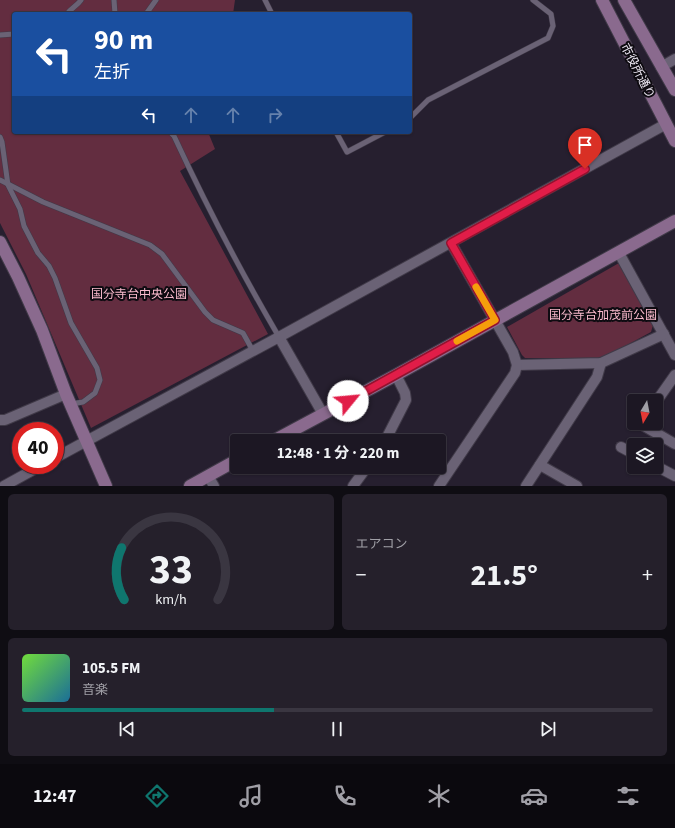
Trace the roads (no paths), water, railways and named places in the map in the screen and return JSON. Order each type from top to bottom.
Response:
[{"type":"street","name":"市役所通り","points":[[602,0],[675,141]]},
{"type":"street","name":"市役所通り","points":[[624,0],[675,90]]},
{"type":"street","points":[[662,67],[675,60]]},
{"type":"street","points":[[64,453],[279,337],[666,124]]},
{"type":"street","points":[[286,434],[675,221]]},
{"type":"street","points":[[0,242],[18,277],[39,324],[106,486]]},
{"type":"street","points":[[439,486],[515,373],[517,365],[513,352],[451,243]]},
{"type":"street","points":[[619,253],[675,355]]},
{"type":"street","points":[[517,365],[602,363],[664,334]]},
{"type":"street","points":[[279,337],[323,414]]},
{"type":"street","points":[[526,486],[597,377],[602,363]]},
{"type":"street","points":[[389,434],[406,400],[406,393],[396,375]]},
{"type":"street","points":[[662,394],[675,375]]},
{"type":"street","points":[[0,420],[5,420],[69,399]]},
{"type":"street","points":[[651,430],[675,444]]},
{"type":"street","points":[[621,447],[627,450]]},
{"type":"street","points":[[540,465],[577,486]]},
{"type":"street","points":[[190,486],[211,481],[230,466]]},
{"type":"street","points":[[663,470],[675,476]]},
{"type":"street","points":[[4,486],[26,474]]},
{"type":"street","points":[[353,486],[362,474]]},
{"type":"lane","points":[[68,12],[81,0]]},
{"type":"lane","points":[[114,0],[115,12]]},
{"type":"lane","points":[[147,12],[156,0]]},
{"type":"lane","points":[[265,0],[271,12]]},
{"type":"lane","points":[[412,116],[428,100],[548,38],[553,26],[551,14],[533,0]]},
{"type":"lane","points":[[0,35],[12,34]]},
{"type":"lane","points":[[172,134],[246,280],[279,337]]},
{"type":"lane","points":[[337,134],[347,152],[381,134]]},
{"type":"lane","points":[[0,137],[8,185],[20,209],[24,226],[38,253],[49,266],[55,278],[71,323],[97,368],[100,380],[95,393],[83,402],[69,399]]},
{"type":"lane","points":[[0,180],[43,202],[150,245],[162,254],[205,312],[213,320],[243,333],[253,351]]},
{"type":"park label","name":"国分寺台中央公園","points":[[139,294]]},
{"type":"park label","name":"国分寺台加茂前公園","points":[[603,315]]}]
